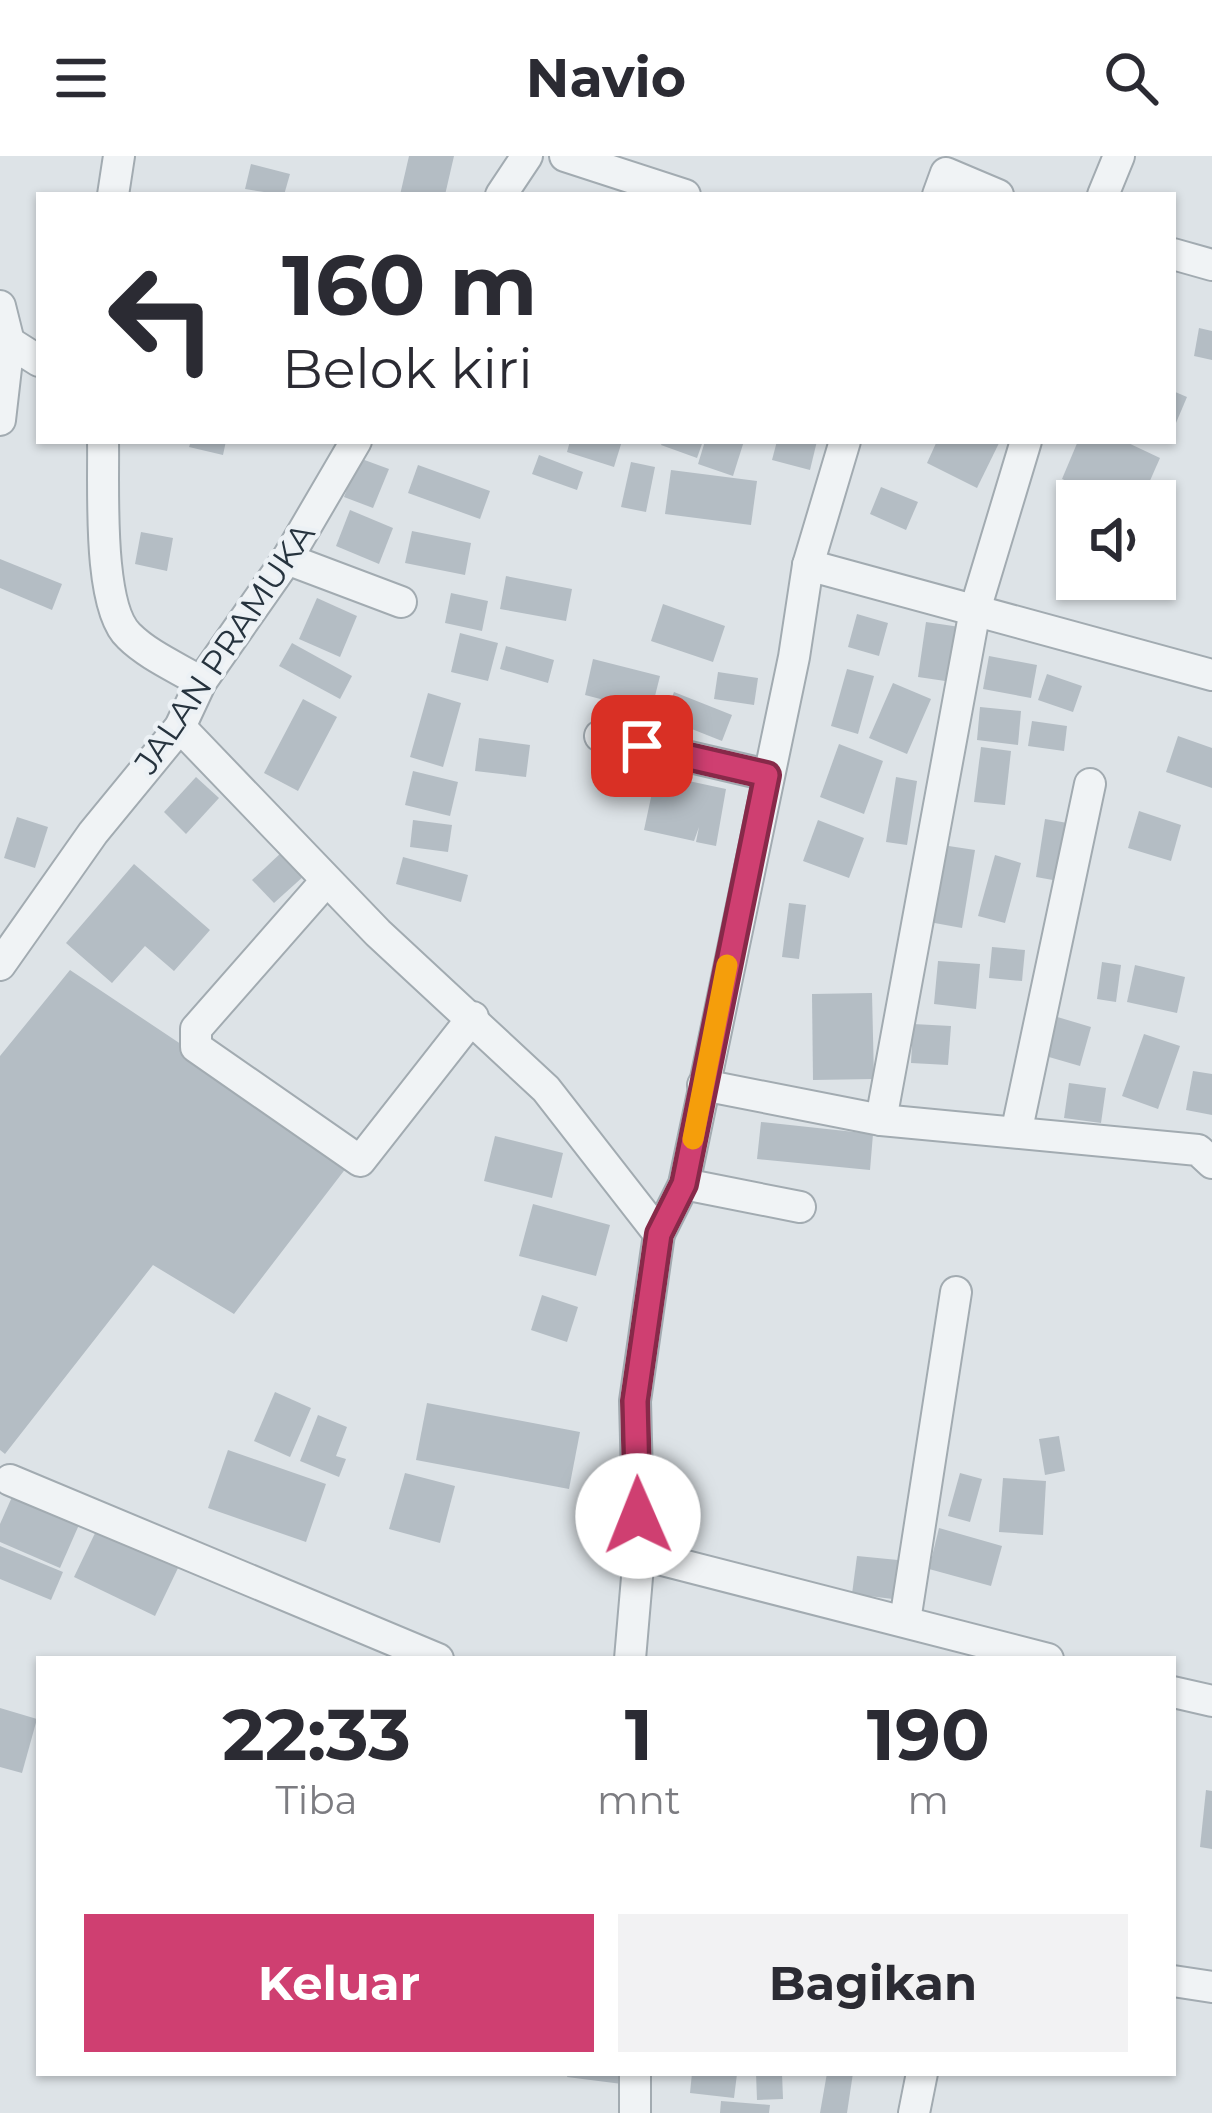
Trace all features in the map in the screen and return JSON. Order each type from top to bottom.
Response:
[{"type":"street","points":[[113,192],[119,156]]},
{"type":"street","points":[[503,192],[527,156]]},
{"type":"street","points":[[565,156],[676,192]]},
{"type":"street","points":[[1104,192],[1119,156]]},
{"type":"street","points":[[945,175],[990,192]]},
{"type":"street","points":[[1176,255],[1212,265]]},
{"type":"street","points":[[0,306],[5,340],[0,420]]},
{"type":"street","points":[[5,340],[36,359]]},
{"type":"street","points":[[103,444],[107,570],[119,620],[126,635],[201,682]]},
{"type":"street","name":"JALAN PRAMUKA","points":[[0,965],[93,833],[180,727],[201,682],[287,559],[354,444]]},
{"type":"street","points":[[631,1656],[639,1554],[635,1401],[659,1234],[684,1184],[808,565],[844,444]]},
{"type":"street","points":[[881,1120],[975,610],[1025,444]]},
{"type":"street","points":[[287,559],[401,602]]},
{"type":"street","points":[[808,565],[1212,674]]},
{"type":"street","points":[[180,727],[326,881],[546,1089],[659,1234]]},
{"type":"street","points":[[600,736],[767,775]]},
{"type":"street","points":[[1017,1130],[1090,784]]},
{"type":"street","points":[[326,881],[196,1029],[196,1047],[360,1161],[473,1017]]},
{"type":"street","points":[[704,1085],[881,1120],[1198,1150],[1212,1163]]},
{"type":"street","points":[[684,1184],[800,1207]]},
{"type":"street","points":[[905,1621],[956,1292]]},
{"type":"street","points":[[3,1484],[431,1656]]},
{"type":"street","points":[[639,1554],[1030,1656]]},
{"type":"street","points":[[1176,1692],[1212,1701]]},
{"type":"street","points":[[1176,1981],[1212,1987]]},
{"type":"street","points":[[634,2113],[635,2076]]},
{"type":"street","points":[[914,2113],[921,2076]]},
{"type":"building","points":[[409,156],[454,156],[446,192],[401,192]]},
{"type":"building","points":[[251,164],[290,174],[285,192],[245,189]]},
{"type":"building","points":[[1199,328],[1212,331],[1212,360],[1194,356]]},
{"type":"building","points":[[1176,392],[1187,397],[1176,423]]},
{"type":"building","points":[[190,444],[225,444],[223,455]]},
{"type":"building","points":[[569,444],[621,444],[614,467],[567,452]]},
{"type":"building","points":[[662,444],[702,444],[697,458]]},
{"type":"building","points":[[704,444],[743,444],[733,476],[698,464]]},
{"type":"building","points":[[776,444],[816,444],[810,470],[772,460]]},
{"type":"building","points":[[936,444],[999,444],[977,488],[927,463]]},
{"type":"building","points":[[1077,444],[1130,444],[1160,458],[1150,480],[1064,480]]},
{"type":"building","points":[[539,455],[583,472],[577,490],[532,474]]},
{"type":"building","points":[[359,458],[389,469],[373,508],[344,497]]},
{"type":"building","points":[[631,462],[655,467],[646,512],[621,507]]},
{"type":"building","points":[[418,465],[490,491],[480,519],[408,493]]},
{"type":"building","points":[[671,470],[757,481],[751,525],[665,514]]},
{"type":"building","points":[[881,487],[918,502],[906,530],[870,514]]},
{"type":"building","points":[[350,510],[393,528],[379,564],[336,546]]},
{"type":"building","points":[[412,531],[471,543],[465,575],[405,563]]},
{"type":"building","points":[[141,532],[173,538],[167,571],[135,564]]},
{"type":"building","points":[[0,559],[62,584],[52,610],[0,588]]},
{"type":"building","points":[[506,576],[572,589],[566,621],[500,609]]},
{"type":"building","points":[[451,593],[488,601],[482,631],[445,623]]},
{"type":"building","points":[[317,598],[357,616],[340,657],[299,639]]},
{"type":"building","points":[[663,604],[725,626],[713,662],[651,641]]},
{"type":"building","points":[[857,614],[888,623],[879,656],[848,647]]},
{"type":"building","points":[[926,622],[960,627],[952,682],[918,677]]},
{"type":"building","points":[[460,633],[498,643],[488,681],[451,672]]},
{"type":"building","points":[[292,643],[352,676],[340,699],[279,666]]},
{"type":"building","points":[[506,646],[554,660],[548,683],[500,669]]},
{"type":"building","points":[[989,656],[1037,665],[1031,698],[983,689]]},
{"type":"building","points":[[593,659],[660,676],[651,712],[585,695]]},
{"type":"building","points":[[847,669],[874,676],[858,734],[831,726]]},
{"type":"building","points":[[718,672],[758,678],[754,705],[714,699]]},
{"type":"building","points":[[1047,674],[1082,686],[1073,712],[1038,700]]},
{"type":"building","points":[[893,683],[931,699],[907,754],[869,738]]},
{"type":"building","points":[[674,692],[732,715],[722,741],[664,718]]},
{"type":"building","points":[[428,693],[461,703],[443,767],[410,757]]},
{"type":"building","points":[[303,699],[337,717],[298,791],[264,773]]},
{"type":"building","points":[[980,707],[1021,711],[1018,745],[977,740]]},
{"type":"building","points":[[1032,721],[1067,726],[1064,751],[1028,746]]},
{"type":"building","points":[[1178,736],[1212,748],[1212,788],[1166,772]]},
{"type":"building","points":[[479,738],[530,745],[526,777],[475,771]]},
{"type":"building","points":[[839,744],[883,761],[864,814],[820,797]]},
{"type":"building","points":[[981,747],[1011,751],[1005,805],[974,802]]},
{"type":"building","points":[[413,771],[458,782],[450,816],[405,805]]},
{"type":"building","points":[[656,774],[726,789],[716,846],[696,842],[699,827],[694,841],[644,830]]},
{"type":"building","points":[[196,777],[219,798],[186,834],[164,812]]},
{"type":"building","points":[[896,777],[917,781],[907,845],[886,842]]},
{"type":"building","points":[[1139,811],[1181,825],[1171,861],[1128,848]]},
{"type":"building","points":[[17,817],[48,827],[35,868],[4,858]]},
{"type":"building","points":[[1045,819],[1073,824],[1064,882],[1036,877]]},
{"type":"building","points":[[413,820],[452,825],[448,852],[410,847]]},
{"type":"building","points":[[818,820],[864,838],[849,878],[803,861]]},
{"type":"building","points":[[942,845],[975,850],[962,928],[929,922]]},
{"type":"building","points":[[283,851],[305,875],[274,903],[252,880]]},
{"type":"building","points":[[995,855],[1021,863],[1005,923],[978,916]]},
{"type":"building","points":[[403,857],[468,875],[461,902],[396,884]]},
{"type":"building","points":[[134,864],[210,930],[174,971],[145,946],[112,983],[66,943]]},
{"type":"building","points":[[789,903],[806,905],[799,959],[782,957]]},
{"type":"building","points":[[992,947],[1025,950],[1022,981],[989,978]]},
{"type":"building","points":[[938,961],[980,964],[976,1009],[934,1004]]},
{"type":"building","points":[[1102,962],[1121,965],[1116,1002],[1097,999]]},
{"type":"building","points":[[1135,965],[1185,977],[1177,1013],[1127,1002]]},
{"type":"building","points":[[70,970],[353,1159],[234,1314],[153,1265],[5,1454],[0,1450],[0,1056]]},
{"type":"building","points":[[872,993],[874,1079],[813,1080],[812,994]]},
{"type":"building","points":[[1054,1016],[1091,1027],[1080,1066],[1042,1055]]},
{"type":"building","points":[[913,1024],[951,1026],[948,1065],[911,1063]]},
{"type":"building","points":[[1144,1034],[1180,1046],[1158,1109],[1122,1096]]},
{"type":"building","points":[[1193,1071],[1212,1074],[1212,1115],[1186,1110]]},
{"type":"building","points":[[1069,1083],[1106,1088],[1101,1123],[1064,1118]]},
{"type":"building","points":[[761,1122],[873,1134],[870,1170],[757,1159]]},
{"type":"building","points":[[495,1136],[563,1153],[552,1198],[484,1181]]},
{"type":"building","points":[[533,1204],[610,1225],[596,1276],[519,1256]]},
{"type":"building","points":[[542,1295],[578,1307],[567,1342],[531,1330]]},
{"type":"building","points":[[275,1392],[311,1408],[290,1457],[254,1441]]},
{"type":"building","points":[[427,1403],[580,1432],[569,1489],[416,1460]]},
{"type":"building","points":[[318,1415],[347,1427],[336,1456],[346,1459],[339,1477],[300,1461]]},
{"type":"building","points":[[1059,1436],[1065,1471],[1045,1475],[1039,1439]]},
{"type":"building","points":[[228,1450],[326,1484],[306,1542],[208,1508]]},
{"type":"building","points":[[405,1473],[455,1486],[440,1543],[389,1529]]},
{"type":"building","points":[[960,1473],[982,1479],[970,1522],[948,1516]]},
{"type":"building","points":[[1003,1478],[1046,1481],[1043,1535],[999,1532]]},
{"type":"building","points":[[16,1488],[82,1518],[60,1568],[0,1542],[0,1524]]},
{"type":"building","points":[[939,1528],[1002,1546],[991,1586],[929,1569]]},
{"type":"building","points":[[97,1529],[178,1568],[155,1616],[74,1577]]},
{"type":"building","points":[[0,1546],[63,1572],[51,1600],[0,1579]]},
{"type":"building","points":[[857,1556],[898,1560],[893,1599],[852,1594]]},
{"type":"building","points":[[0,1708],[36,1719],[22,1773],[0,1767]]},
{"type":"building","points":[[1206,1790],[1212,1791],[1212,1849],[1200,1847]]},
{"type":"building","points":[[567,2076],[623,2076],[622,2084]]},
{"type":"building","points":[[692,2076],[737,2076],[734,2098],[690,2093]]},
{"type":"building","points":[[756,2076],[782,2076],[783,2099],[757,2100]]},
{"type":"building","points":[[826,2076],[853,2076],[847,2113],[820,2113]]},
{"type":"building","points":[[721,2101],[770,2105],[769,2113],[720,2113]]},
{"type":"slow traffic","points":[[693,1139],[727,965]]},
{"type":"route","points":[[638,1516],[635,1401],[659,1234],[684,1184],[767,775],[642,746]]}]
